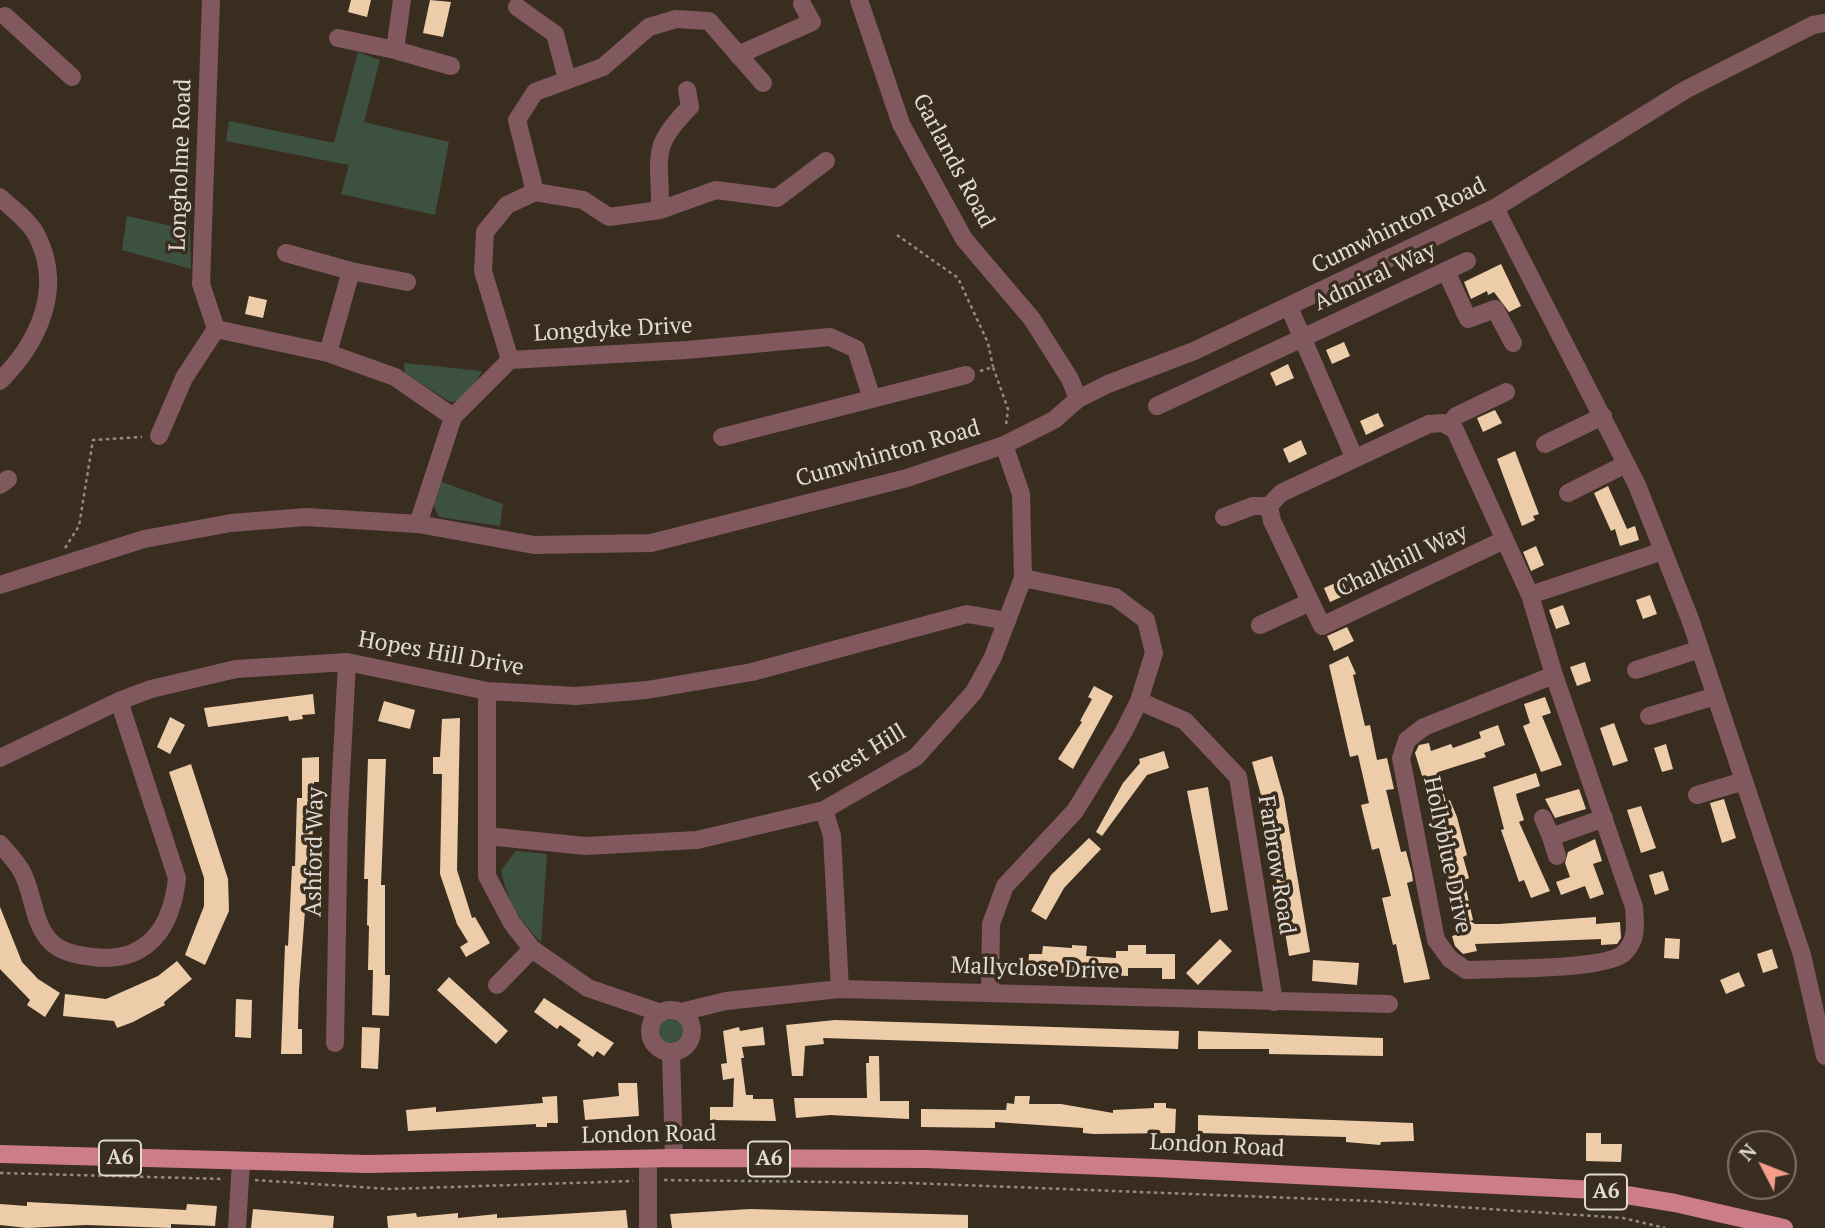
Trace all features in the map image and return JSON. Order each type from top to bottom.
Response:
[{"type":"main road","name":"London Road","points":[[0,1154],[367,1164],[648,1158],[927,1159],[1596,1190],[1675,1203],[1784,1228]]},
{"type":"street","name":"Longholme Road","points":[[211,0],[201,284],[216,329]]},
{"type":"street","points":[[395,50],[402,0]]},
{"type":"street","name":"Garlands Road","points":[[859,0],[907,136],[964,239],[1032,320],[1070,379],[1077,399]]},
{"type":"street","points":[[738,55],[812,22],[802,4]]},
{"type":"street","points":[[517,7],[555,34],[567,79]]},
{"type":"street","points":[[6,14],[72,77]]},
{"type":"street","points":[[535,192],[517,120],[535,92],[603,67],[649,27],[676,19],[709,21],[763,83]]},
{"type":"street","name":"Cumwhinton Road","points":[[0,585],[144,539],[230,523],[306,517],[418,524],[534,545],[650,543],[907,478],[1004,445],[1054,420],[1077,399],[1108,384],[1194,351],[1496,208],[1685,90],[1813,25],[1825,23]]},
{"type":"street","points":[[338,38],[451,66]]},
{"type":"street","points":[[660,210],[657,154],[665,136],[690,107],[687,90]]},
{"type":"street","points":[[510,360],[483,271],[485,232],[506,205],[535,192],[583,200],[609,217],[660,210],[716,190],[777,198],[826,161]]},
{"type":"street","points":[[0,197],[37,234],[49,270],[45,314],[24,357],[0,381]]},
{"type":"street","points":[[1496,208],[1603,416],[1663,551],[1700,649],[1802,955],[1825,1056]]},
{"type":"street","points":[[286,253],[351,271],[407,282]]},
{"type":"street","name":"Admiral Way","points":[[1157,406],[1467,261]]},
{"type":"street","points":[[328,353],[351,271]]},
{"type":"street","points":[[1446,271],[1468,319],[1495,309],[1513,343]]},
{"type":"street","name":"Admiral Way","points":[[1289,307],[1354,457]]},
{"type":"street","points":[[159,436],[184,378],[216,329],[328,353],[395,377],[453,417]]},
{"type":"street","name":"Longdyke Drive","points":[[418,524],[453,417],[510,360],[687,350],[830,337],[856,349],[872,399]]},
{"type":"street","points":[[722,437],[966,375]]},
{"type":"street","points":[[1224,517],[1253,506],[1269,506],[1281,493],[1354,457],[1429,425],[1443,423],[1448,426],[1456,416],[1506,392]]},
{"type":"street","points":[[1545,444],[1603,416]]},
{"type":"street","name":"Hollyblue Drive","points":[[1448,426],[1455,430],[1530,595],[1553,675],[1634,907],[1636,934],[1624,954],[1600,965],[1466,970],[1450,959],[1436,940],[1401,758],[1407,740],[1424,727],[1553,675]]},
{"type":"street","name":"Forest Hill","points":[[487,836],[585,846],[697,840],[824,810],[916,757],[974,692],[993,657],[1023,578],[1021,494],[1004,445]]},
{"type":"street","points":[[1568,493],[1626,464]]},
{"type":"street","points":[[1260,625],[1310,602],[1272,520],[1269,506]]},
{"type":"street","name":"Chalkhill Way","points":[[1310,602],[1322,626],[1504,540]]},
{"type":"street","points":[[1530,595],[1663,551]]},
{"type":"street","points":[[990,992],[991,924],[1005,886],[1074,811],[1123,733],[1139,701],[1154,653],[1146,620],[1115,597],[1023,578]]},
{"type":"street","name":"Hopes Hill Drive","points":[[0,758],[151,688],[236,669],[347,662],[487,691],[576,696],[647,690],[752,671],[967,614],[1007,621]]},
{"type":"street","points":[[1636,670],[1700,649]]},
{"type":"street","name":"Ashford Way","points":[[335,1044],[339,814],[347,662]]},
{"type":"street","name":"Mallyclose Drive","points":[[487,691],[487,876],[512,923],[532,949],[588,988],[661,1013],[667,1010],[681,1013],[726,1001],[840,989],[1389,1004]]},
{"type":"street","points":[[1649,716],[1716,696]]},
{"type":"street","points":[[0,844],[23,873],[43,929],[52,943],[73,955],[117,957],[136,952],[165,926],[174,906],[177,878],[119,701]]},
{"type":"street","name":"Farbrow Road","points":[[1139,701],[1185,721],[1238,777],[1274,1002]]},
{"type":"street","points":[[1697,796],[1744,781]]},
{"type":"street","points":[[824,810],[832,836],[840,989]]},
{"type":"street","points":[[1543,818],[1557,856]]},
{"type":"street","points":[[1551,837],[1604,818]]},
{"type":"street","points":[[497,985],[532,949]]},
{"type":"street","points":[[661,1013],[653,1022],[651,1034],[656,1045],[671,1052],[683,1048],[691,1038],[692,1026],[681,1013]]},
{"type":"street","points":[[671,1052],[674,1158]]},
{"type":"street","points":[[648,1158],[648,1228]]},
{"type":"street","points":[[237,1228],[241,1161]]},
{"type":"path","points":[[897,235],[958,278],[988,343],[993,367],[1008,409],[1004,445]]},
{"type":"path","points":[[966,375],[993,367]]},
{"type":"path","points":[[55,566],[79,526],[93,440],[159,436]]},
{"type":"path","points":[[0,1173],[240,1180],[390,1189],[648,1180],[909,1183],[1383,1201],[1623,1218],[1665,1228]]},
{"type":"green space","points":[[358,52],[380,60],[364,122],[449,142],[435,215],[341,194],[349,165],[226,141],[229,121],[334,143]]},
{"type":"green space","points":[[127,216],[190,230],[191,269],[122,250]]},
{"type":"green space","points":[[404,363],[482,371],[476,382],[457,401],[450,402],[405,373]]},
{"type":"green space","points":[[439,481],[503,504],[500,526],[439,517],[433,505]]},
{"type":"green space","points":[[516,851],[547,854],[541,942],[515,909],[504,881],[501,870]]},
{"type":"green space","points":[[671,1019],[680,1023],[684,1032],[680,1041],[671,1045],[662,1041],[658,1032],[662,1023]]},
{"type":"building","points":[[351,0],[371,0],[367,17],[348,12]]},
{"type":"building","points":[[430,0],[451,2],[443,37],[423,33]]},
{"type":"building","points":[[1501,264],[1521,306],[1509,312],[1494,292],[1488,295],[1487,291],[1471,299],[1464,282]]},
{"type":"building","points":[[249,296],[267,300],[263,318],[245,314]]},
{"type":"building","points":[[1344,342],[1350,356],[1332,364],[1326,350]]},
{"type":"building","points":[[1288,364],[1294,378],[1276,386],[1270,373]]},
{"type":"building","points":[[1495,410],[1502,423],[1483,432],[1477,418]]},
{"type":"building","points":[[1378,413],[1384,426],[1366,435],[1360,421]]},
{"type":"building","points":[[1301,440],[1307,454],[1289,463],[1283,449]]},
{"type":"building","points":[[1515,451],[1539,514],[1533,516],[1535,520],[1522,526],[1497,459]]},
{"type":"building","points":[[1608,486],[1627,529],[1635,526],[1639,540],[1620,546],[1615,529],[1611,531],[1594,493]]},
{"type":"building","points":[[1536,546],[1544,565],[1531,571],[1523,552]]},
{"type":"building","points":[[1342,580],[1348,594],[1330,602],[1324,588]]},
{"type":"building","points":[[1650,595],[1657,614],[1643,619],[1636,600]]},
{"type":"building","points":[[1563,605],[1570,624],[1556,629],[1549,610]]},
{"type":"building","points":[[1347,627],[1354,641],[1334,651],[1327,636]]},
{"type":"building","points":[[1348,656],[1356,674],[1353,675],[1365,726],[1370,725],[1377,760],[1387,758],[1394,789],[1386,790],[1401,852],[1406,851],[1412,874],[1413,881],[1407,883],[1430,979],[1404,983],[1396,944],[1393,945],[1382,898],[1391,896],[1379,848],[1372,850],[1361,805],[1369,803],[1358,755],[1350,757],[1329,665]]},
{"type":"building","points":[[1585,662],[1591,681],[1577,686],[1570,667]]},
{"type":"building","points":[[1094,686],[1113,696],[1073,769],[1058,759],[1082,722],[1080,721],[1092,699],[1088,697]]},
{"type":"building","points":[[313,694],[315,714],[302,715],[303,719],[289,721],[288,716],[208,727],[204,708]]},
{"type":"building","points":[[1545,697],[1551,713],[1542,716],[1562,765],[1541,772],[1523,726],[1530,723],[1524,704]]},
{"type":"building","points":[[384,701],[415,710],[410,729],[378,721]]},
{"type":"building","points":[[170,717],[185,725],[170,754],[157,747]]},
{"type":"building","points":[[460,718],[457,870],[472,918],[475,917],[490,943],[466,957],[460,947],[468,942],[457,924],[440,874],[442,774],[433,774],[433,757],[440,757],[442,719]]},
{"type":"building","points":[[1614,723],[1628,761],[1613,766],[1600,728]]},
{"type":"building","points":[[1498,725],[1505,745],[1484,753],[1486,757],[1438,772],[1446,802],[1450,800],[1457,817],[1467,855],[1463,857],[1469,878],[1464,880],[1473,920],[1470,921],[1475,924],[1499,924],[1596,917],[1596,924],[1620,922],[1621,938],[1617,944],[1601,945],[1601,939],[1475,944],[1477,951],[1463,954],[1455,946],[1452,936],[1463,933],[1445,864],[1449,863],[1415,753],[1419,745],[1429,743],[1431,751],[1451,744],[1453,748],[1481,738],[1479,732]]},
{"type":"building","points":[[1666,744],[1673,769],[1662,772],[1654,748]]},
{"type":"building","points":[[1164,751],[1169,768],[1147,775],[1102,836],[1096,832],[1123,783],[1140,763],[1139,759]]},
{"type":"building","points":[[1272,756],[1284,798],[1310,952],[1289,956],[1265,810],[1252,762]]},
{"type":"building","points":[[319,757],[319,782],[314,782],[312,859],[309,859],[299,989],[298,1029],[302,1029],[302,1054],[281,1054],[285,945],[288,946],[292,866],[295,866],[297,798],[302,798],[302,758]]},
{"type":"building","points":[[368,759],[386,759],[381,885],[385,885],[385,975],[390,975],[389,1016],[372,1015],[373,970],[368,970],[368,879],[364,879]]},
{"type":"building","points":[[191,764],[228,879],[229,911],[205,965],[185,955],[204,906],[204,878],[169,772]]},
{"type":"building","points":[[1536,773],[1540,786],[1516,794],[1524,820],[1519,822],[1550,891],[1531,898],[1524,880],[1519,882],[1501,830],[1504,829],[1493,787]]},
{"type":"building","points":[[1208,787],[1228,910],[1211,913],[1187,791]]},
{"type":"building","points":[[1579,789],[1586,809],[1555,818],[1545,799]]},
{"type":"building","points":[[1724,799],[1736,838],[1722,843],[1710,803]]},
{"type":"building","points":[[1641,806],[1656,848],[1641,853],[1627,810]]},
{"type":"building","points":[[1089,838],[1101,849],[1064,888],[1046,920],[1031,911],[1051,875]]},
{"type":"building","points":[[1595,839],[1602,861],[1593,864],[1604,894],[1590,899],[1585,886],[1561,895],[1556,882],[1570,877],[1565,863],[1568,852]]},
{"type":"building","points":[[1663,871],[1669,890],[1655,895],[1649,875]]},
{"type":"building","points":[[0,907],[22,962],[38,979],[60,993],[45,1017],[27,1005],[30,1000],[0,969]]},
{"type":"building","points":[[1665,938],[1680,939],[1679,959],[1664,958]]},
{"type":"building","points":[[1220,939],[1232,951],[1198,985],[1186,973]]},
{"type":"building","points":[[1072,945],[1087,946],[1086,956],[1116,958],[1116,951],[1128,951],[1128,945],[1146,945],[1146,954],[1175,954],[1175,979],[1162,979],[1162,968],[1128,968],[1128,976],[1028,971],[1029,954],[1042,954],[1043,946],[1072,948]]},
{"type":"building","points":[[1772,949],[1778,968],[1763,973],[1757,954]]},
{"type":"building","points":[[1313,960],[1359,963],[1357,985],[1312,981]]},
{"type":"building","points":[[177,961],[192,979],[164,1002],[165,1005],[133,1022],[117,1028],[114,1021],[63,1016],[65,994],[106,999],[158,976]]},
{"type":"building","points":[[1739,972],[1745,986],[1726,994],[1720,980]]},
{"type":"building","points":[[449,977],[508,1031],[496,1044],[437,990]]},
{"type":"building","points":[[544,998],[614,1043],[604,1056],[597,1051],[593,1057],[577,1045],[581,1040],[560,1025],[557,1029],[534,1012]]},
{"type":"building","points":[[236,999],[252,1000],[251,1038],[235,1037]]},
{"type":"building","points":[[835,1020],[1179,1031],[1178,1049],[823,1038],[824,1044],[805,1046],[803,1076],[792,1076],[786,1025]]},
{"type":"building","points":[[362,1027],[380,1028],[378,1069],[361,1068]]},
{"type":"building","points":[[739,1027],[740,1031],[763,1027],[765,1045],[742,1047],[746,1095],[753,1095],[753,1099],[773,1099],[776,1121],[710,1120],[710,1107],[733,1107],[734,1078],[723,1080],[721,1064],[727,1063],[723,1031]]},
{"type":"building","points":[[1198,1031],[1383,1038],[1383,1056],[1269,1054],[1269,1049],[1198,1049]]},
{"type":"building","points":[[869,1056],[879,1056],[880,1101],[909,1101],[909,1119],[830,1115],[796,1118],[794,1098],[867,1098],[866,1063],[869,1063]]},
{"type":"building","points":[[618,1083],[637,1083],[639,1116],[585,1120],[583,1100],[619,1096]]},
{"type":"building","points":[[557,1096],[558,1123],[547,1123],[547,1127],[536,1127],[536,1124],[408,1131],[406,1110],[436,1107],[436,1112],[543,1103],[542,1097]]},
{"type":"building","points":[[1015,1096],[1030,1096],[1029,1104],[1061,1104],[1113,1113],[1113,1110],[1154,1108],[1154,1103],[1166,1103],[1166,1108],[1176,1109],[1175,1133],[1094,1134],[1083,1133],[1083,1128],[995,1122],[995,1128],[921,1127],[921,1109],[1006,1110],[1007,1103],[1014,1104]]},
{"type":"building","points":[[1198,1115],[1413,1123],[1414,1141],[1381,1142],[1380,1145],[1346,1142],[1346,1137],[1198,1133]]},
{"type":"building","points":[[1586,1133],[1601,1133],[1601,1144],[1622,1144],[1621,1162],[1586,1161]]},
{"type":"building","points":[[27,1202],[186,1210],[187,1204],[217,1206],[215,1226],[171,1224],[171,1228],[86,1225],[27,1228],[0,1225],[0,1204],[27,1206]]},
{"type":"building","points":[[253,1209],[334,1216],[333,1228],[251,1228]]},
{"type":"building","points":[[750,1209],[968,1215],[968,1228],[672,1228],[670,1214]]},
{"type":"building","points":[[626,1210],[628,1228],[388,1228],[387,1216],[416,1213],[417,1217],[458,1213],[458,1218],[497,1214],[497,1218]]}]
